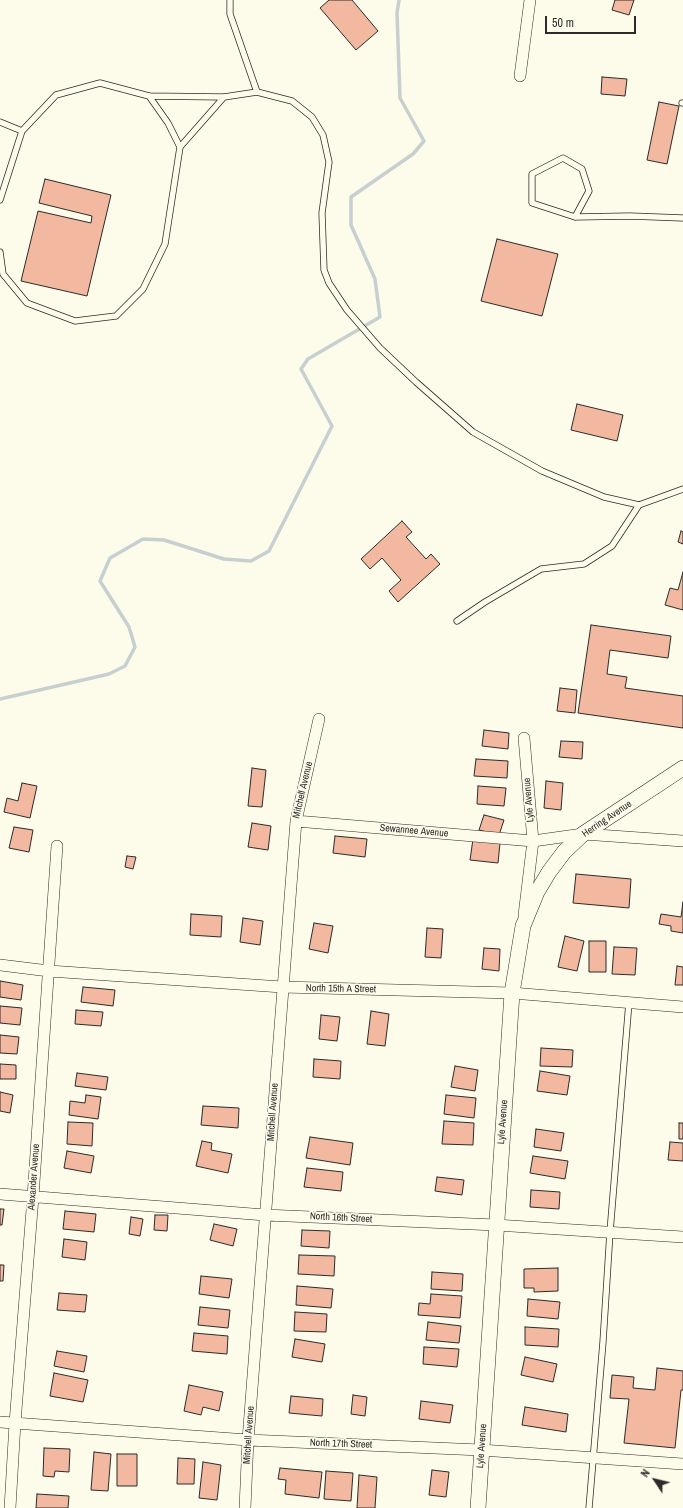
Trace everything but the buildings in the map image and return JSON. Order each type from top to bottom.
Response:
[{"type":"main road","name":"Herring Avenue","points":[[523,926],[537,892],[549,872],[564,852],[583,834],[683,768]]},
{"type":"main road","name":"Lyle Avenue","points":[[478,1508],[512,993],[523,926]]},
{"type":"street","points":[[520,76],[530,0]]},
{"type":"street","name":"Mitchell Avenue","points":[[245,1508],[248,1440],[296,820],[319,719]]},
{"type":"street","name":"Lyle Avenue","points":[[523,926],[533,841],[524,738]]},
{"type":"street","name":"Sewannee Avenue","points":[[296,820],[533,841],[583,834],[683,841]]},
{"type":"street","name":"Alexander Avenue","points":[[10,1508],[57,846]]},
{"type":"street","name":"North 15th A Street","points":[[0,966],[282,988],[512,993],[683,1007]]},
{"type":"street","name":"North 16th Street","points":[[0,1194],[265,1215],[496,1225],[683,1236]]},
{"type":"street","name":"North 17th Street","points":[[0,1422],[248,1440],[481,1450],[683,1464]]},
{"type":"lane","points":[[230,0],[230,14],[257,92]]},
{"type":"lane","points":[[0,200],[22,131],[56,95],[100,83],[149,96],[224,97],[257,92],[292,101],[312,117],[323,135],[329,162],[322,213],[324,270],[329,283],[347,310],[380,348],[473,432],[542,471],[604,497],[639,505],[683,489]]},
{"type":"lane","points":[[149,96],[168,123],[180,147]]},
{"type":"lane","points":[[0,252],[3,274],[27,304],[75,321],[116,316],[143,289],[165,244],[180,147],[224,97]]},
{"type":"lane","points":[[0,122],[22,131]]},
{"type":"lane","points":[[575,217],[588,191],[582,170],[563,158],[532,174],[532,203],[575,217],[630,216],[683,218]]},
{"type":"lane","points":[[457,621],[485,602],[541,569],[584,564],[612,546],[639,505]]},
{"type":"lane","points":[[589,1508],[603,1342],[628,1002]]},
{"type":"waterway","points":[[0,699],[109,674],[125,666],[135,647],[129,627],[100,581],[110,558],[143,539],[164,540],[224,559],[251,561],[269,551],[332,426],[301,369],[308,359],[380,317],[375,279],[351,225],[351,197],[413,154],[424,141],[400,98],[397,13],[399,0]]}]
